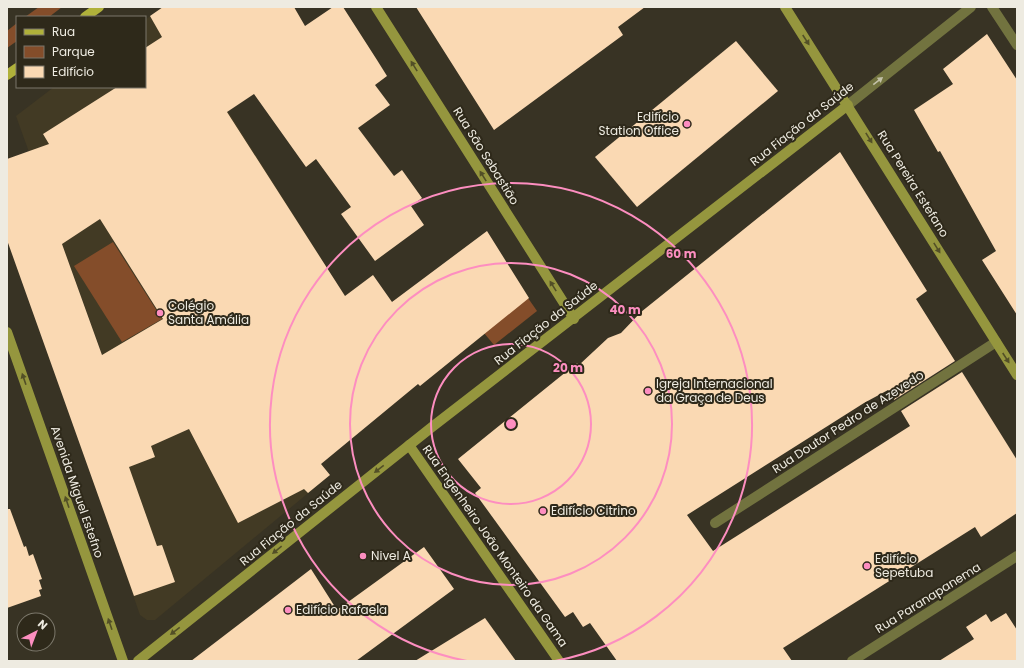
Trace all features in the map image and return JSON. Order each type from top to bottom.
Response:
[{"type":"main road","points":[[86,16],[99,7]]},
{"type":"main road","points":[[7,75],[16,69]]},
{"type":"street","name":"Rua São Sebastião","points":[[376,7],[574,318]]},
{"type":"street","name":"Rua Pereira Estefano","points":[[785,7],[1017,375]]},
{"type":"street","name":"Rua Fiação da Saúde","points":[[138,661],[409,445],[848,105],[971,7]]},
{"type":"street","points":[[992,7],[1017,45]]},
{"type":"street","name":"Avenida Miguel Estefno","points":[[7,332],[123,661]]},
{"type":"street","name":"Rua Doutor Pedro de Azevedo","points":[[715,523],[996,342]]},
{"type":"street","name":"Rua Engenheiro João Monteiro da Gama","points":[[409,445],[559,661]]},
{"type":"street","name":"Rua Paranapanema","points":[[852,661],[1017,556]]},
{"type":"shaded area","name":"Colégio Santa Amália","points":[[162,7],[321,258],[311,451],[330,475],[155,620],[147,620],[140,615],[78,437],[108,371],[16,116],[53,88],[146,88],[146,19]]},
{"type":"green space","points":[[39,7],[62,7],[50,16],[26,16]]},
{"type":"green space","points":[[16,24],[16,42],[7,48],[7,31]]},
{"type":"green space","points":[[113,242],[162,319],[122,342],[74,266]]},
{"type":"green space","points":[[528,298],[537,311],[494,345],[484,333]]},
{"type":"building","points":[[163,7],[294,7],[305,26],[333,7],[343,7],[387,76],[375,85],[390,105],[358,128],[394,176],[402,170],[422,198],[411,206],[424,225],[375,261],[341,214],[351,207],[316,159],[306,167],[254,94],[227,112],[345,296],[373,275],[392,302],[487,231],[529,298],[420,386],[418,384],[321,464],[330,475],[308,493],[304,489],[238,523],[189,429],[151,446],[155,457],[129,467],[157,546],[162,545],[175,582],[134,596],[7,240],[7,159],[49,144],[43,134],[115,88],[146,88],[146,47],[162,37],[150,16]],"holes":[[[100,219],[163,319],[102,355],[62,244]]]},
{"type":"building","points":[[416,7],[645,7],[618,27],[623,35],[494,130]]},
{"type":"building","points":[[987,34],[1017,80],[1017,315],[982,260],[996,251],[940,151],[938,152],[914,110],[953,84],[943,69]]},
{"type":"building","name":"Edifício Station Office","points":[[736,41],[778,91],[637,207],[595,157]]},
{"type":"building","points":[[840,152],[927,291],[916,299],[955,361],[894,400],[888,390],[864,403],[687,515],[713,551],[910,426],[901,411],[962,372],[1017,460],[1017,513],[981,537],[975,527],[783,648],[792,661],[617,661],[590,623],[583,627],[573,612],[565,617],[475,493],[481,488],[458,459],[577,363],[579,365],[608,338],[621,333],[641,312]]},
{"type":"building","points":[[7,509],[10,509],[24,547],[26,546],[29,556],[33,554],[42,579],[39,580],[42,589],[39,590],[41,596],[7,608]]},
{"type":"building","points":[[424,547],[454,589],[356,661],[191,661],[311,569],[337,610]]},
{"type":"building","points":[[1006,613],[1017,630],[1017,661],[939,661],[974,639],[966,627],[986,614],[991,622]]},
{"type":"building","points":[[485,618],[516,661],[415,661]]},
{"type":"place","name":"Edifício Station Office","points":[[687,124]]},
{"type":"place","name":"Colégio Santa Amália","points":[[160,313]]},
{"type":"place","name":"Igreja Internacional da Graça de Deus","points":[[648,391]]},
{"type":"place","name":"Edifício Citrino","points":[[543,511]]},
{"type":"place","name":"Nivel A","points":[[363,556]]},
{"type":"place","name":"Edifício Sepetuba","points":[[867,566]]},
{"type":"place","name":"Edifício Rafaela","points":[[288,610]]}]
